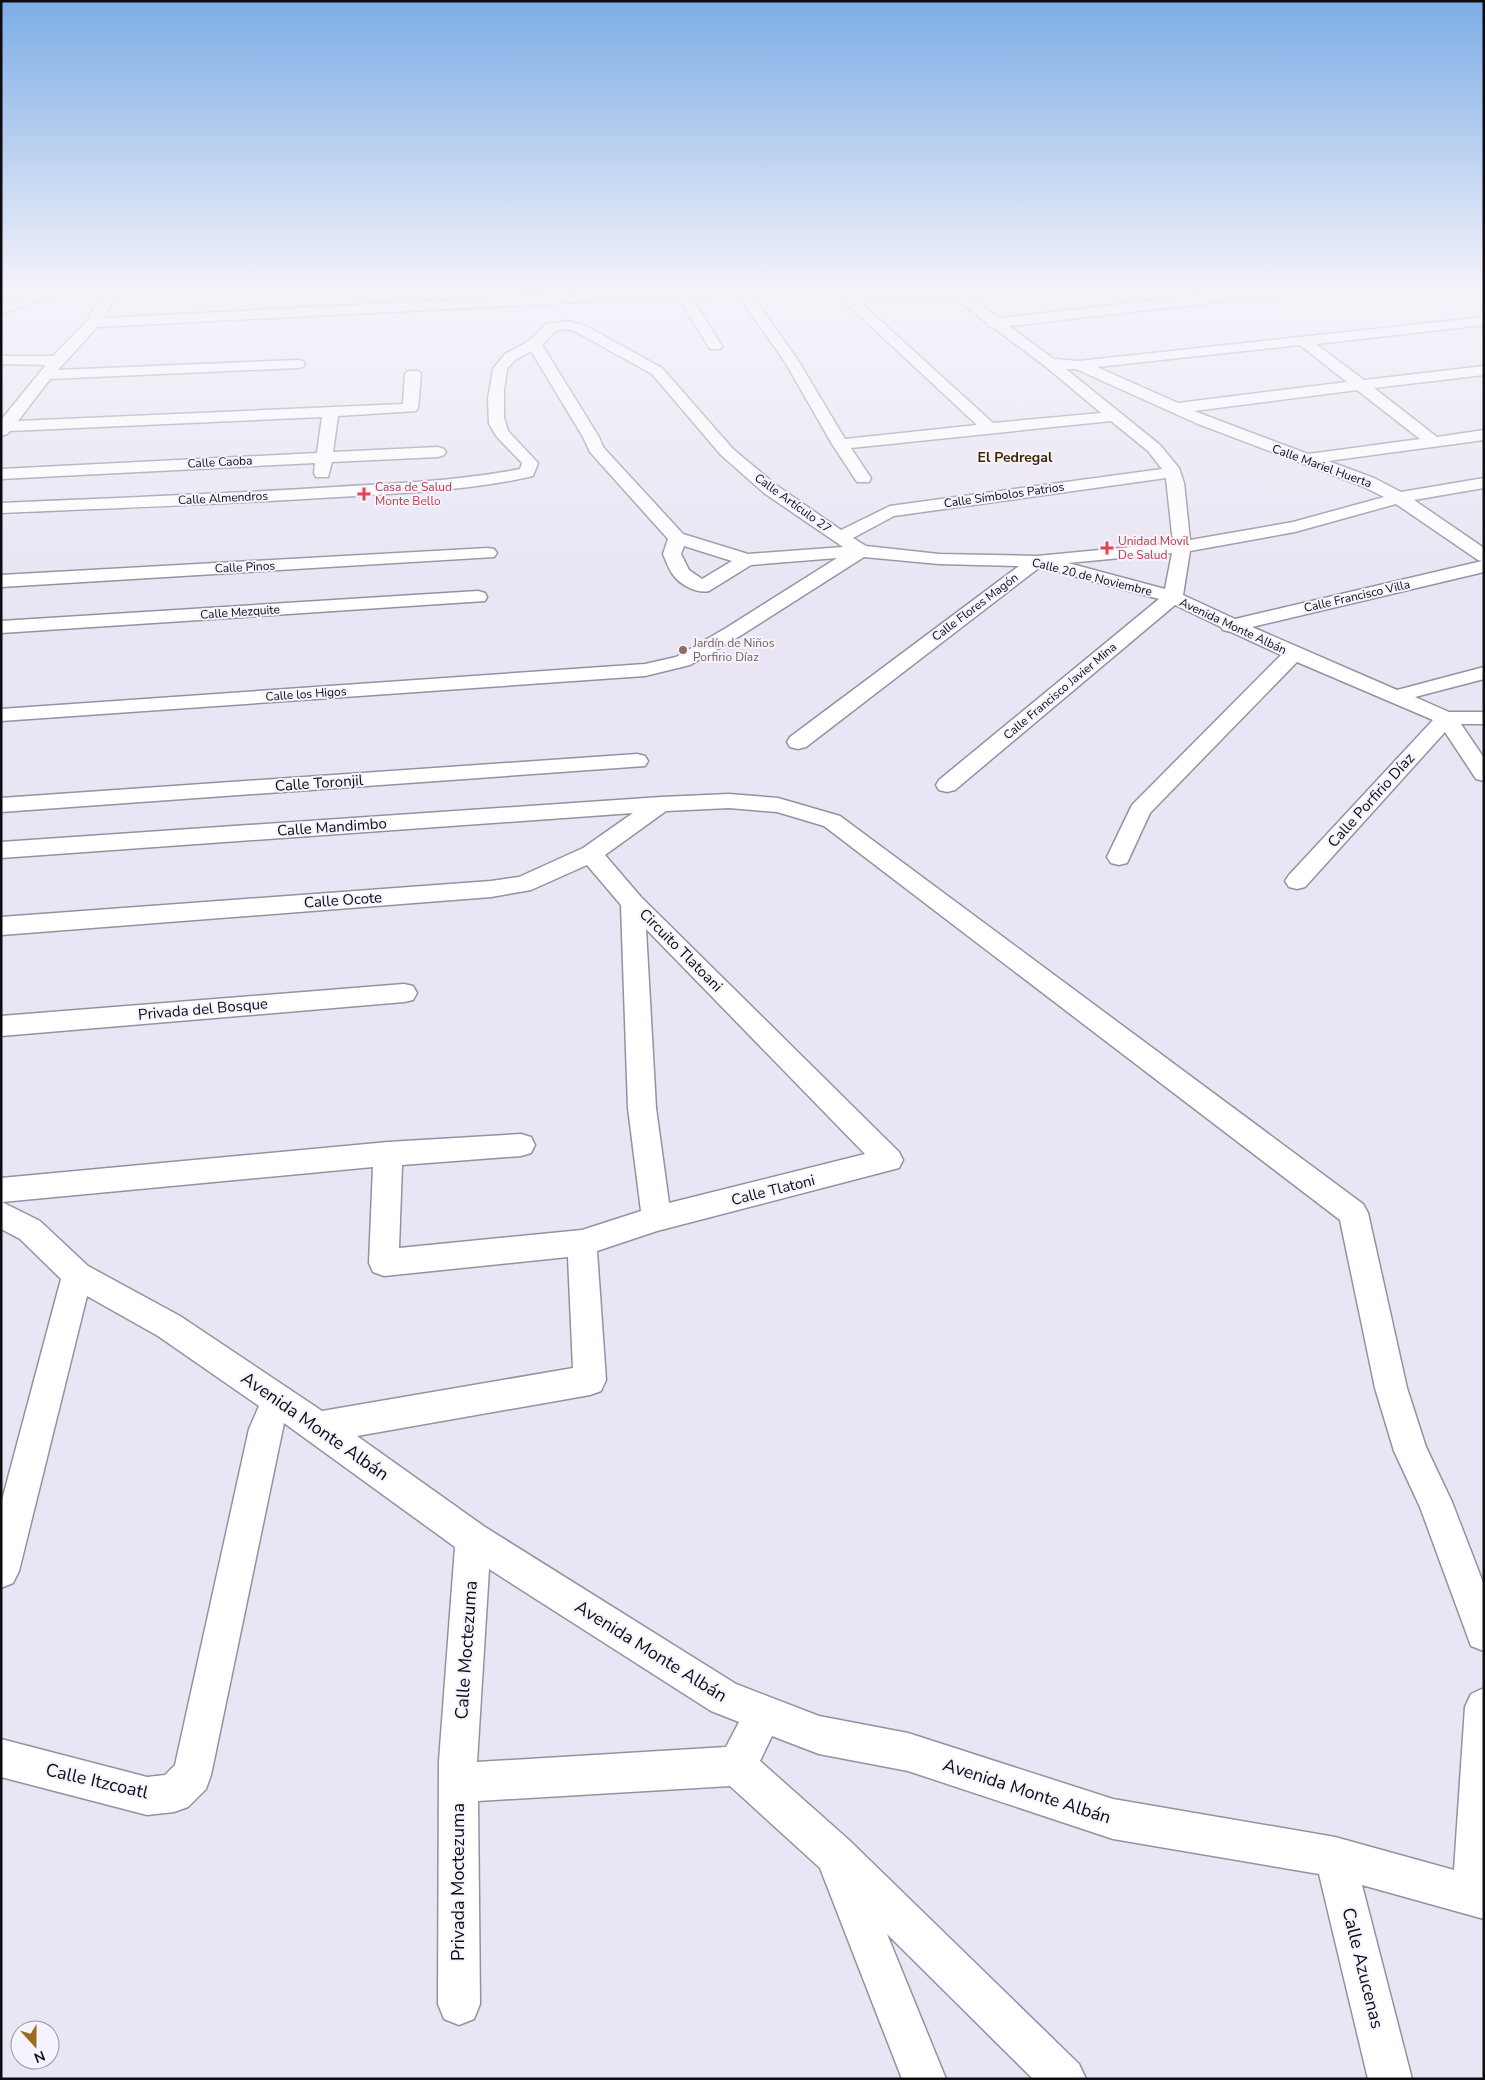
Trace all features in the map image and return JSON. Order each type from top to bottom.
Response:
[{"type":"street","points":[[3,428],[35,388]]},
{"type":"street","points":[[3,428],[410,408],[412,388]]},
{"type":"street","name":"Calle Almendros","points":[[1,508],[445,485],[506,477],[527,472],[530,464],[525,455],[498,429],[494,419],[497,388]]},
{"type":"street","points":[[561,388],[591,437],[596,449],[677,538],[747,560]]},
{"type":"street","name":"Calle Artículo 27","points":[[672,388],[728,452],[770,489],[860,551]]},
{"type":"street","points":[[807,388],[840,444],[863,478]]},
{"type":"street","points":[[945,388],[990,429]]},
{"type":"street","name":"Avenida Monte Albán","points":[[1080,388],[1154,448],[1173,472],[1176,483],[1182,547],[1173,597],[1230,626],[1446,718]]},
{"type":"street","name":"Calle Mariel Huerta","points":[[1132,388],[1204,421],[1368,482],[1399,498],[1484,556]]},
{"type":"street","points":[[1177,408],[1345,388]]},
{"type":"street","points":[[1365,388],[1434,442]]},
{"type":"street","points":[[318,493],[331,412]]},
{"type":"street","points":[[840,444],[1113,416]]},
{"type":"street","points":[[1305,460],[1484,435]]},
{"type":"street","name":"Calle Caoba","points":[[1,474],[438,452]]},
{"type":"street","name":"Calle Símbolos Patrios","points":[[841,537],[890,511],[1173,472]]},
{"type":"street","points":[[1037,561],[1182,547],[1296,527],[1399,498],[1484,483]]},
{"type":"street","points":[[677,538],[672,554],[680,573],[702,587],[747,560]]},
{"type":"street","name":"Calle 20 de Noviembre","points":[[747,560],[860,551],[939,559],[1037,561],[1173,597]]},
{"type":"street","name":"Calle los Higos","points":[[1,715],[645,670],[683,661],[733,632],[860,551]]},
{"type":"street","name":"Calle Pinos","points":[[1,581],[488,553]]},
{"type":"street","name":"Calle Flores Magón","points":[[798,742],[1037,561]]},
{"type":"street","name":"Calle Francisco Villa","points":[[1230,626],[1484,566]]},
{"type":"street","name":"Calle Mezquite","points":[[1,627],[478,597]]},
{"type":"street","name":"Calle Francisco Javier Mina","points":[[947,785],[1173,597]]},
{"type":"street","points":[[1119,857],[1140,810],[1294,654]]},
{"type":"street","points":[[1397,696],[1484,673]]},
{"type":"street","points":[[1446,718],[1484,718]]},
{"type":"street","points":[[1446,718],[1484,774]]},
{"type":"street","name":"Calle Porfirio Díaz","points":[[1297,881],[1446,718]]},
{"type":"street","name":"Calle Toronjil","points":[[1,805],[637,761]]},
{"type":"street","name":"Calle Mandimbo","points":[[1,850],[662,804],[729,802],[778,805],[832,821],[1353,1213],[1391,1388],[1410,1451],[1435,1502],[1484,1633]]},
{"type":"street","name":"Calle Ocote","points":[[1,926],[491,889],[523,884],[591,854],[662,804]]},
{"type":"street","points":[[591,854],[633,902]]},
{"type":"street","name":"Circuito Tlatoani","points":[[633,902],[654,921],[889,1160]]},
{"type":"street","name":"Circuito Tlatoani","points":[[633,902],[642,1108],[657,1219]]},
{"type":"street","name":"Privada del Bosque","points":[[1,1026],[404,992]]},
{"type":"street","points":[[1,1190],[388,1154],[521,1145]]},
{"type":"street","name":"Calle Tlatoni","points":[[388,1154],[384,1263],[582,1243],[657,1219],[889,1160]]},
{"type":"street","name":"Avenida Monte Albán","points":[[1,1214],[30,1230],[77,1275],[169,1326],[318,1427],[473,1538],[724,1698],[819,1736],[908,1752],[1112,1819],[1335,1857],[1478,1897]]},
{"type":"street","points":[[318,1427],[590,1380],[582,1243]]},
{"type":"street","points":[[1,1571],[77,1275]]},
{"type":"street","name":"Calle Itzcoatl","points":[[1,1758],[147,1796],[174,1793],[192,1775],[265,1429],[278,1400]]},
{"type":"street","name":"Calle Moctezuma","points":[[458,1772],[473,1538]]},
{"type":"street","points":[[1478,1897],[1484,1707]]},
{"type":"street","points":[[737,1766],[763,1714]]},
{"type":"street","points":[[458,1772],[737,1766],[836,1854],[1064,2079]]},
{"type":"street","name":"Privada Moctezuma","points":[[458,1772],[459,2004]]},
{"type":"street","points":[[836,1854],[924,2079]]},
{"type":"street","name":"Calle Azucenas","points":[[1335,1857],[1390,2079]]},
{"type":"place","name":"Casa de Salud Monte Bello","points":[[364,494]]},
{"type":"place","name":"Unidad Movil De Salud","points":[[1107,548]]},
{"type":"place","name":"Jardín de Niños Porfirio Díaz","points":[[683,650]]},
{"type":"district","name":"El Pedregal","points":[[1015,457]]}]
